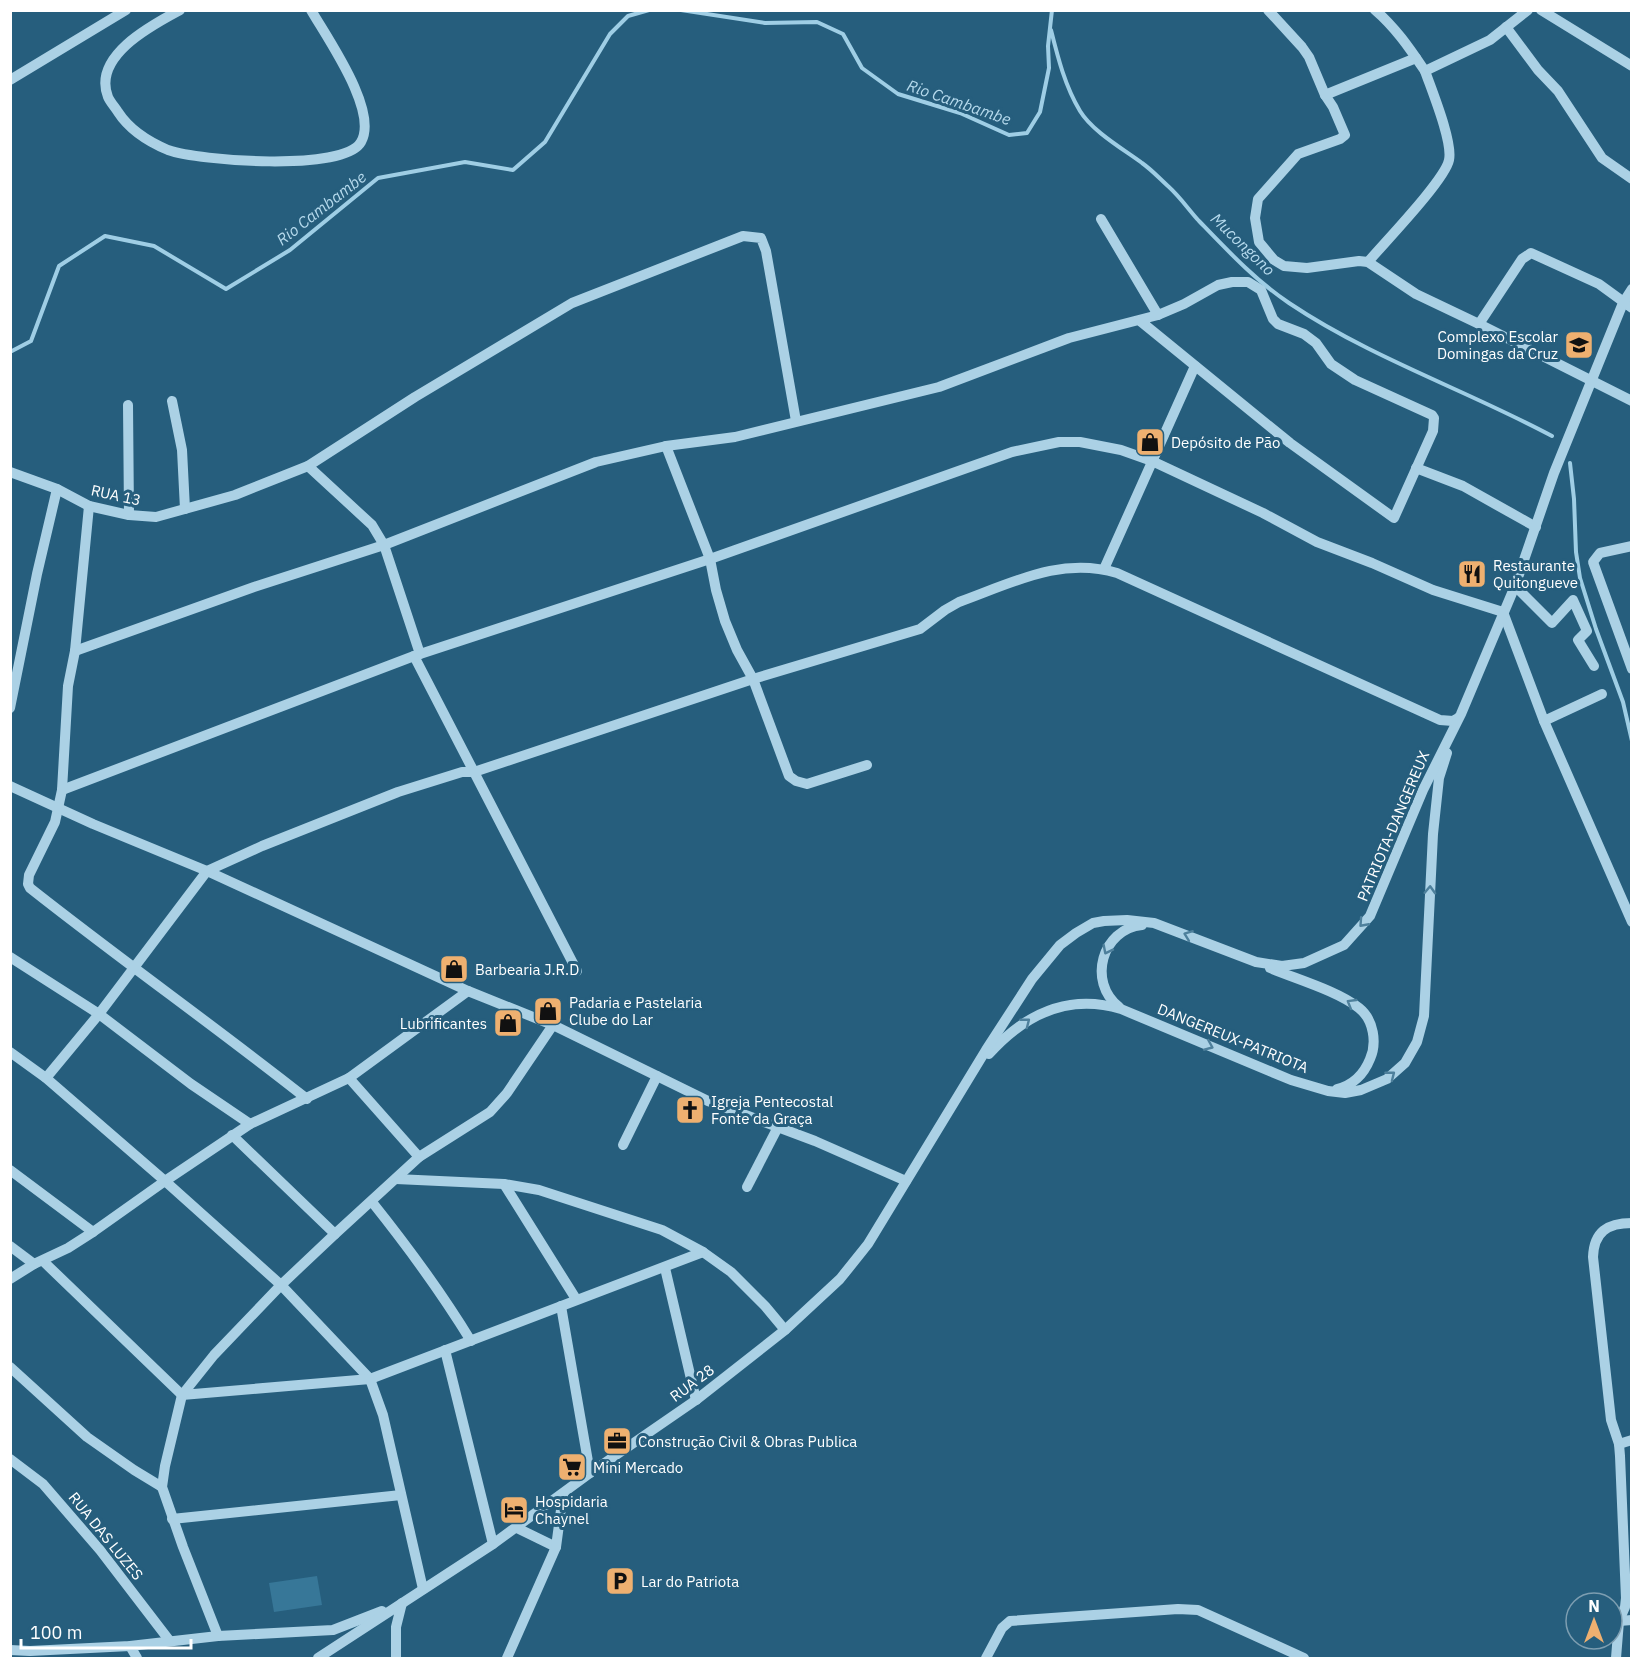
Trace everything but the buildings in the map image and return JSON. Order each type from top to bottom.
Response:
[{"type":"street","points":[[10,80],[126,10]]},
{"type":"street","points":[[180,10],[148,28],[127,44],[112,61],[105,80],[108,96],[124,121],[142,136],[167,149],[196,157],[271,161],[340,156],[353,151],[362,141],[365,127],[364,114],[358,95],[310,10]]},
{"type":"street","points":[[1268,10],[1309,57],[1324,95],[1333,107],[1345,135],[1340,139],[1298,154],[1258,199],[1255,218],[1259,242],[1274,260],[1284,266],[1307,268],[1359,261],[1368,262],[1416,294],[1632,402]]},
{"type":"street","points":[[1368,262],[1435,184],[1450,159],[1449,145],[1425,71],[1389,22],[1375,10]]},
{"type":"street","points":[[1425,71],[1490,40],[1528,10]]},
{"type":"street","points":[[1541,10],[1632,66]]},
{"type":"street","points":[[1506,27],[1538,70],[1558,91],[1602,158],[1632,179]]},
{"type":"street","points":[[1324,95],[1416,58]]},
{"type":"street","points":[[1101,219],[1158,315]]},
{"type":"street","name":"RUA 13","points":[[10,472],[57,489],[89,506],[129,515],[156,517],[235,495],[308,466],[415,397],[572,303],[743,236],[760,238],[766,251],[796,421]]},
{"type":"street","points":[[1479,324],[1522,260],[1531,253],[1599,284],[1627,306]]},
{"type":"street","points":[[75,651],[254,587],[384,545],[596,462],[666,446],[735,437],[939,387],[1069,338],[1158,315],[1218,285],[1240,281],[1255,285],[1266,297],[1273,319],[1278,324],[1304,334],[1316,343],[1331,364],[1355,380],[1432,415],[1433,431],[1394,518],[1290,443],[1139,320]]},
{"type":"street","points":[[46,1078],[99,1014],[207,871],[262,846],[406,789],[462,772],[474,772],[753,679],[920,629],[959,602],[1058,568],[1076,566],[1117,573],[1440,720],[1453,721],[1458,718],[1515,586],[1554,473],[1627,306],[1632,289]]},
{"type":"street","points":[[1104,569],[1195,366]]},
{"type":"street","points":[[172,401],[182,450],[185,508]]},
{"type":"street","points":[[128,405],[129,515]]},
{"type":"street","points":[[62,789],[417,656],[710,559],[1012,452],[1042,444],[1080,442],[1121,450],[1152,461],[1263,513],[1317,542],[1433,590],[1503,612]]},
{"type":"street","points":[[666,446],[710,559],[725,621],[737,650],[753,679],[789,776],[796,782],[807,784],[867,765]]},
{"type":"street","points":[[308,466],[372,525],[384,545],[417,656],[577,971]]},
{"type":"street","points":[[1416,468],[1463,486],[1536,527]]},
{"type":"street","points":[[10,708],[57,489]]},
{"type":"street","points":[[89,506],[75,651],[68,686],[62,789],[55,822],[28,875],[28,884],[70,919],[307,1099]]},
{"type":"street","points":[[1632,546],[1600,553],[1593,562],[1632,669]]},
{"type":"street","points":[[1515,586],[1552,623],[1573,600],[1587,631],[1578,640],[1594,666]]},
{"type":"street","points":[[1503,612],[1544,721],[1632,922]]},
{"type":"street","points":[[1544,721],[1602,694]]},
{"type":"street","name":"PATRIOTA-DANGEREUX","points":[[969,1077],[1032,979],[1060,945],[1093,923],[1127,920],[1154,923],[1256,962],[1282,966],[1304,963],[1344,945],[1370,916],[1423,790],[1458,718]]},
{"type":"street","name":"DANGEREUX-PATRIOTA","points":[[969,1077],[998,1044],[1033,1016],[1060,1006],[1092,1003],[1122,1009],[1291,1080],[1328,1091],[1345,1093],[1361,1090],[1387,1080],[1405,1063],[1417,1042],[1424,1016],[1433,834],[1439,778],[1458,718]]},
{"type":"street","points":[[10,786],[93,824],[207,871],[468,991],[553,1025],[708,1101],[855,1157],[906,1181]]},
{"type":"street","points":[[1122,1009],[1113,1002],[1106,991],[1102,975],[1103,958],[1108,946],[1118,933],[1131,926],[1154,923]]},
{"type":"street","points":[[10,957],[99,1014],[191,1084],[250,1124]]},
{"type":"street","points":[[1256,962],[1341,997],[1361,1009],[1370,1022],[1374,1038],[1372,1053],[1366,1068],[1357,1079],[1345,1087],[1328,1091]]},
{"type":"street","points":[[10,1279],[93,1232],[165,1180],[250,1124],[349,1078],[468,991]]},
{"type":"street","points":[[218,1636],[172,1519],[162,1487],[182,1395],[214,1355],[281,1285],[335,1234],[419,1157],[490,1112],[507,1093],[553,1025]]},
{"type":"street","points":[[10,1052],[46,1078],[165,1180],[281,1285],[370,1379],[383,1415],[423,1589]]},
{"type":"street","points":[[623,1145],[657,1076]]},
{"type":"street","name":"RUA 28","points":[[402,1603],[493,1544],[696,1400],[785,1330],[840,1279],[867,1244],[969,1077]]},
{"type":"street","points":[[349,1078],[419,1157]]},
{"type":"street","points":[[747,1186],[778,1127]]},
{"type":"street","points":[[232,1135],[335,1234]]},
{"type":"street","points":[[10,1170],[93,1232]]},
{"type":"street","points":[[396,1179],[504,1184],[539,1190],[662,1230],[703,1252],[731,1272],[785,1330]]},
{"type":"street","points":[[504,1184],[576,1299]]},
{"type":"street","points":[[372,1202],[436,1284],[471,1341]]},
{"type":"street","points":[[1624,1609],[1626,1578],[1619,1444],[1611,1419],[1593,1246],[1603,1231],[1618,1223],[1632,1223]]},
{"type":"street","points":[[10,1246],[39,1262],[182,1395],[370,1379],[703,1252]]},
{"type":"street","points":[[665,1268],[696,1400]]},
{"type":"street","points":[[561,1306],[590,1473]]},
{"type":"street","points":[[445,1350],[493,1544]]},
{"type":"street","points":[[10,1367],[87,1437],[162,1487]]},
{"type":"street","points":[[1619,1444],[1632,1440]]},
{"type":"street","name":"RUA DAS LUZES","points":[[10,1459],[43,1484],[100,1550],[169,1640]]},
{"type":"street","points":[[172,1519],[401,1495]]},
{"type":"street","points":[[507,1659],[556,1547],[563,1495]]},
{"type":"street","points":[[517,1527],[556,1547]]},
{"type":"street","points":[[10,1650],[130,1646],[218,1636],[333,1630],[402,1603]]},
{"type":"street","points":[[318,1659],[402,1603]]},
{"type":"street","points":[[396,1659],[396,1627],[402,1603]]},
{"type":"street","points":[[986,1659],[1006,1623],[1025,1619],[1191,1609],[1198,1610],[1304,1659]]},
{"type":"street","points":[[130,1646],[137,1659]]},
{"type":"shaded area","points":[[317,1576],[322,1605],[274,1612],[269,1583]]},
{"type":"waterway","name":"Rio Cambambe","points":[[10,352],[31,341],[59,266],[105,236],[154,246],[226,289],[290,250],[378,178],[465,162],[513,170],[545,142],[610,34],[628,16],[649,10]]},
{"type":"waterway","name":"Rio Cambambe","points":[[681,10],[765,23],[817,22],[843,34],[862,68],[898,94],[960,113],[1009,135],[1027,133],[1040,112],[1049,68],[1048,46],[1052,10]]},
{"type":"waterway","name":"Mucongono","points":[[1051,30],[1066,82],[1085,118],[1100,133],[1156,175],[1220,243],[1265,285],[1320,323],[1353,341],[1552,436]]},
{"type":"waterway","name":"Mucongono","points":[[1570,463],[1580,578],[1623,702],[1632,741]]},
{"type":"place","name":"Complexo Escolar Domingas da Cruz","points":[[1579,345]]},
{"type":"place","name":"Depósito de Pão","points":[[1150,442]]},
{"type":"place","name":"Restaurante Quitongueve","points":[[1472,574]]},
{"type":"place","name":"Barbearia J.R.D","points":[[454,969]]},
{"type":"place","name":"Padaria e Pastelaria Clube do Lar","points":[[548,1011]]},
{"type":"place","name":"Lubrificantes","points":[[508,1023]]},
{"type":"place","name":"Igreja Pentecostal Fonte da Graça","points":[[690,1110]]},
{"type":"place","name":"Construção Civil & Obras Publica","points":[[617,1441]]},
{"type":"place","name":"Mini Mercado","points":[[572,1467]]},
{"type":"place","name":"Hospidaria Chaynel","points":[[514,1510]]},
{"type":"place","name":"Lar do Patriota","points":[[620,1581]]}]
